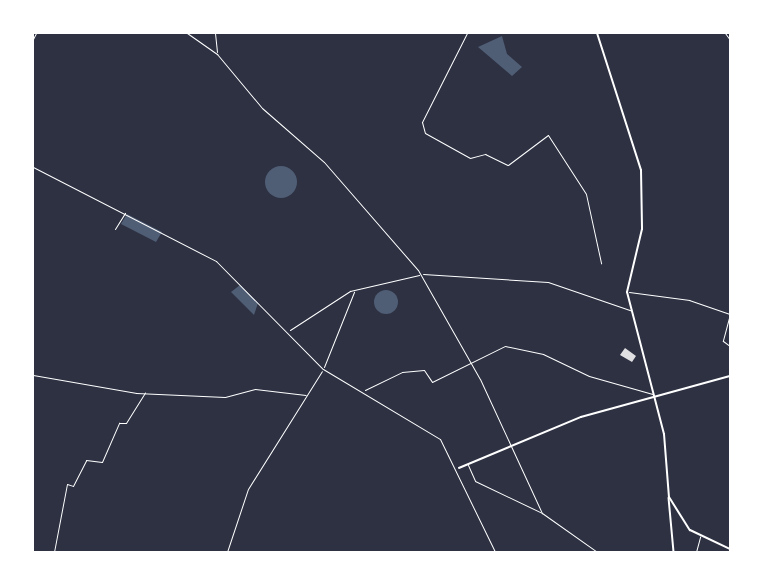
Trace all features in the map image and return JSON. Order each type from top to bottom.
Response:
[{"type":"main road","points":[[597,33],[641,170],[642,229],[627,292],[664,434],[669,497],[680,520],[700,537],[730,549]]},
{"type":"street","points":[[33,39],[36,33]]},
{"type":"street","points":[[187,33],[216,54],[262,108],[343,182],[421,274],[468,361],[542,513]]},
{"type":"street","points":[[215,33],[216,54]]},
{"type":"street","points":[[467,33],[422,122],[425,133],[470,158],[485,154],[508,165],[548,135],[586,194],[601,263]]},
{"type":"street","points":[[725,33],[730,40]]},
{"type":"street","points":[[33,167],[126,211],[216,261],[288,331],[322,369],[363,391],[440,439],[459,468],[457,479],[495,552]]},
{"type":"street","points":[[115,229],[126,211]]},
{"type":"street","points":[[288,331],[354,290],[421,274],[548,282],[630,310]]},
{"type":"street","points":[[226,552],[248,489],[308,396],[322,369],[354,290]]},
{"type":"street","points":[[627,292],[688,300],[730,314],[723,341],[730,346]]},
{"type":"street","points":[[363,391],[402,372],[424,370],[432,382],[499,346],[517,347],[654,395]]},
{"type":"street","points":[[33,375],[145,393],[225,397],[255,389],[308,396]]},
{"type":"street","points":[[459,468],[511,446],[654,395],[730,376]]},
{"type":"street","points":[[54,552],[67,484],[73,486],[86,460],[102,462],[118,423],[126,423],[145,393]]},
{"type":"street","points":[[468,465],[475,481],[542,513],[597,552]]},
{"type":"street","points":[[669,497],[674,552]]},
{"type":"street","points":[[696,552],[700,537]]},
{"type":"water","points":[[502,36],[507,54],[522,67],[512,76],[478,47]]},
{"type":"water","points":[[281,166],[292,171],[297,182],[292,193],[281,198],[270,193],[265,182],[270,171]]},
{"type":"water","points":[[127,214],[162,232],[156,242],[121,224]]},
{"type":"water","points":[[240,285],[258,303],[254,315],[231,292]]},
{"type":"water","points":[[386,290],[395,293],[398,302],[395,311],[386,314],[377,311],[374,302],[377,293]]},
{"type":"building","points":[[625,348],[636,356],[632,362],[620,355]]}]
